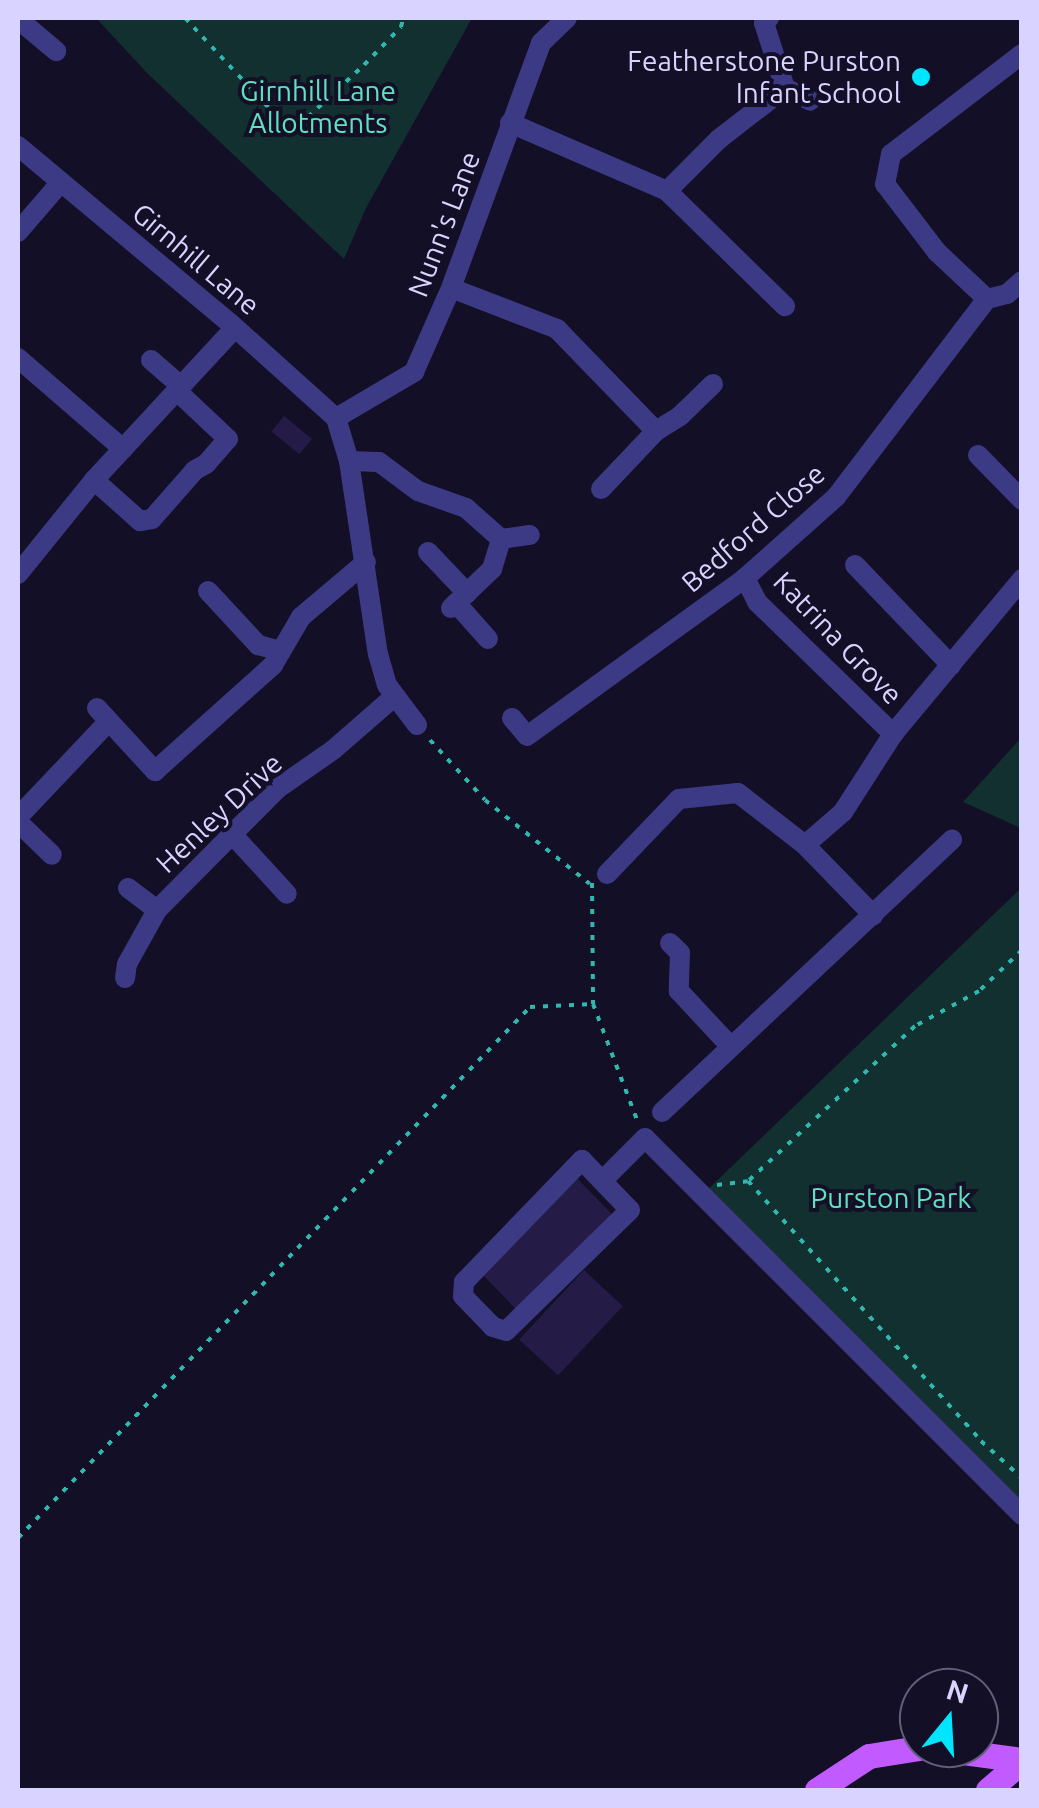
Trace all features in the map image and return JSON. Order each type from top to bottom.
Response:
[{"type":"main road","points":[[816,1790],[868,1756],[899,1751]]},
{"type":"main road","points":[[988,1790],[1022,1760]]},
{"type":"street","name":"Nunn's Lane","points":[[336,418],[414,372],[450,288],[541,43],[567,18]]},
{"type":"street","points":[[770,18],[764,23],[784,88]]},
{"type":"street","points":[[18,19],[56,51]]},
{"type":"street","points":[[987,299],[937,252],[885,184],[891,154],[1022,54]]},
{"type":"street","points":[[668,191],[719,139],[784,88]]},
{"type":"street","points":[[784,88],[810,101]]},
{"type":"street","points":[[510,123],[668,191],[785,306]]},
{"type":"street","name":"Girnhill Lane","points":[[18,146],[336,418]]},
{"type":"street","points":[[18,232],[61,182]]},
{"type":"street","name":"Bedford Close","points":[[512,718],[527,736],[745,578],[836,498],[987,299],[1007,294],[1022,281]]},
{"type":"street","points":[[450,288],[557,329],[656,431]]},
{"type":"street","points":[[18,574],[25,551],[38,543],[235,328]]},
{"type":"street","points":[[18,358],[123,449]]},
{"type":"street","points":[[94,480],[140,522],[152,519],[228,439],[151,360]]},
{"type":"street","points":[[601,489],[637,456],[656,431],[680,416],[714,384]]},
{"type":"street","points":[[336,418],[349,461],[378,654],[395,696],[417,725]]},
{"type":"street","points":[[978,455],[1022,500]]},
{"type":"street","points":[[349,461],[380,462],[418,491],[466,508],[501,540]]},
{"type":"street","points":[[501,540],[530,535]]},
{"type":"street","points":[[458,602],[492,570],[501,540]]},
{"type":"street","points":[[428,552],[458,602],[488,639]]},
{"type":"street","points":[[52,856],[18,820],[103,714],[155,771],[273,665],[301,617],[366,562]]},
{"type":"street","points":[[855,565],[951,664]]},
{"type":"street","name":"Katrina Grove","points":[[745,578],[758,602],[894,734]]},
{"type":"street","name":"Katrina Grove","points":[[805,845],[843,812],[894,734],[1022,579]]},
{"type":"street","points":[[208,591],[258,644],[281,652]]},
{"type":"street","name":"Henley Drive","points":[[128,888],[157,910],[277,789],[333,750],[395,696]]},
{"type":"street","points":[[599,879],[679,799],[738,793],[805,845],[872,915]]},
{"type":"street","points":[[232,834],[287,894]]},
{"type":"street","points":[[662,1112],[952,840]]},
{"type":"street","points":[[126,978],[126,964],[157,910]]},
{"type":"street","points":[[670,943],[680,953],[679,990],[730,1048]]},
{"type":"street","points":[[604,1179],[645,1138],[1022,1514]]},
{"type":"street","points":[[582,1160],[604,1179],[630,1210],[506,1331],[494,1327],[463,1296],[464,1282],[472,1270],[582,1160]]},
{"type":"path","points":[[185,18],[280,120],[292,126],[308,117],[364,65],[401,27],[404,18]]},
{"type":"path","points":[[417,725],[484,800],[599,879],[593,1004],[645,1138]]},
{"type":"path","points":[[1022,950],[980,992],[915,1026],[748,1182],[981,1441],[1022,1478]]},
{"type":"path","points":[[18,1538],[530,1007],[593,1004]]},
{"type":"green space","name":"Girnhill Lane Allotments","points":[[96,18],[472,18],[366,208],[344,259],[147,73]]},
{"type":"green space","points":[[1021,738],[1021,828],[963,802]]},
{"type":"green space","name":"Purston Park","points":[[1021,888],[1021,1514],[703,1194]]},
{"type":"building","points":[[284,416],[312,439],[299,454],[271,432]]},
{"type":"building","points":[[575,1176],[614,1216],[517,1310],[478,1270]]},
{"type":"building","points":[[584,1270],[623,1306],[558,1376],[519,1339]]},
{"type":"place","name":"Featherstone Purston Infant School","points":[[921,77]]}]
